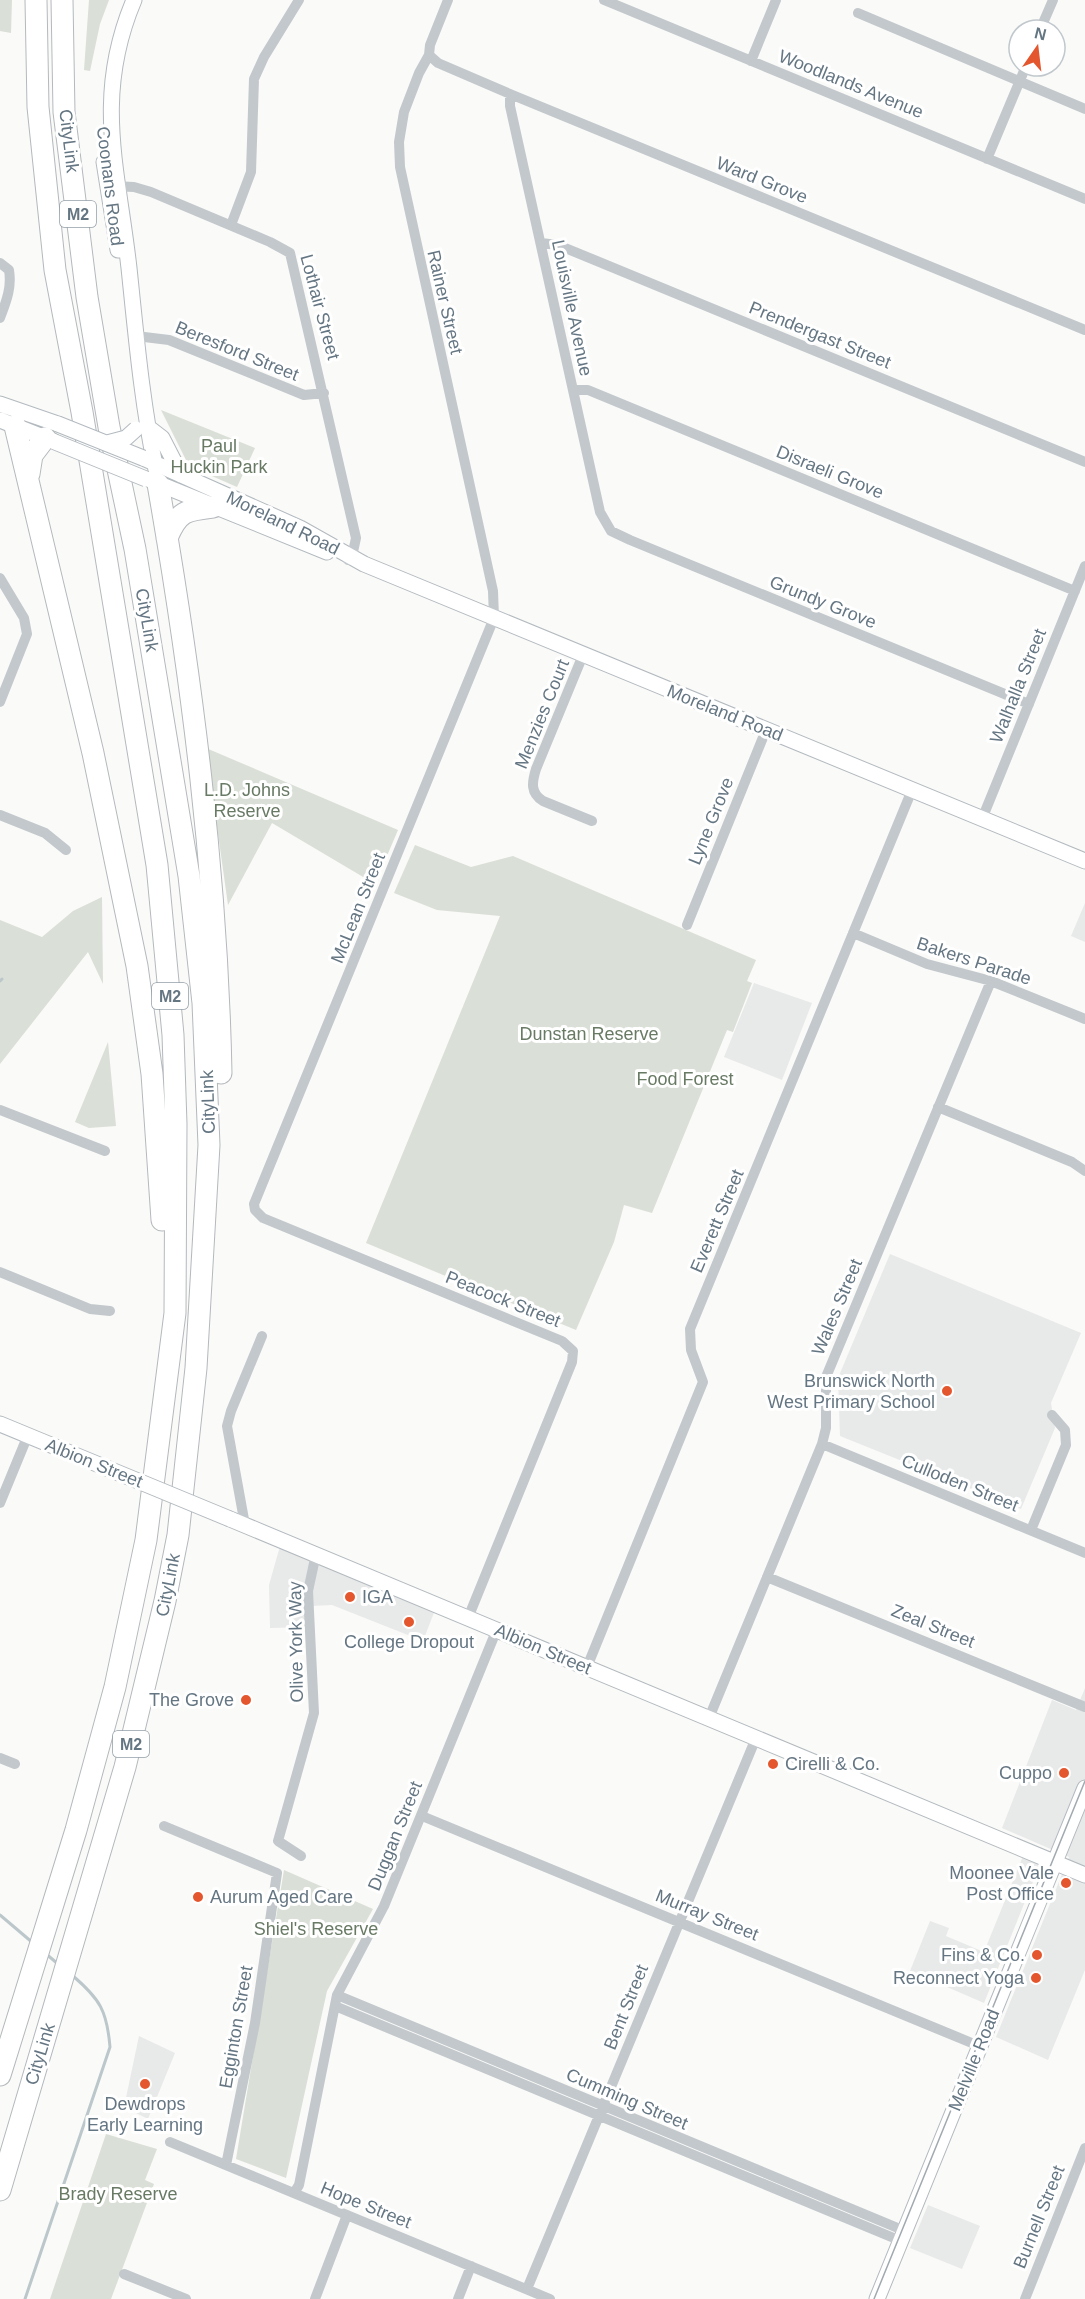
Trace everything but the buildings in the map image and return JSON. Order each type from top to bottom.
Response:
[{"type":"highway","name":"CityLink","points":[[0,2075],[46,1931],[96,1761],[120,1666],[146,1540],[175,1313],[176,1124],[173,1035],[158,876],[82,412],[55,270],[38,107],[36,0]]},
{"type":"highway","name":"CityLink","points":[[0,2190],[125,1767],[165,1601],[178,1535],[202,1294],[209,1135],[198,946],[162,709],[87,297],[64,112],[62,0]]},
{"type":"highway","points":[[7,423],[32,492]]},
{"type":"highway","points":[[54,434],[32,455],[28,473],[93,753],[138,966],[158,1141],[166,1392]]},
{"type":"highway","points":[[152,482],[167,538],[207,820],[220,1036],[221,1126],[202,1294]]},
{"type":"highway","points":[[167,538],[172,526],[183,513],[213,507]]},
{"type":"main road","name":"Coonans Road","points":[[113,186],[102,147],[102,92],[111,43],[125,0]]},
{"type":"main road","name":"Coonans Road","points":[[134,0],[118,44],[111,85],[110,141],[113,186],[111,220],[136,336],[147,410],[143,429]]},
{"type":"main road","name":"Moreland Road","points":[[0,404],[54,434],[152,482],[364,564],[1085,861]]},
{"type":"main road","name":"Moreland Road","points":[[7,423],[54,434],[80,432],[300,528],[349,559]]},
{"type":"main road","points":[[107,443],[126,438],[143,429]]},
{"type":"main road","points":[[143,429],[152,482]]},
{"type":"main road","points":[[143,429],[162,438],[181,475]]},
{"type":"main road","name":"Albion Street","points":[[0,1424],[1085,1875]]},
{"type":"main road","name":"Melville Road","points":[[877,2299],[1085,1788]]},
{"type":"street","points":[[231,225],[250,172],[254,79],[264,57],[299,0]]},
{"type":"street","name":"Rainer Street","points":[[448,0],[430,45],[429,55],[418,73],[402,122],[399,142],[402,183],[493,591],[494,618]]},
{"type":"street","name":"Woodlands Avenue","points":[[604,0],[631,5],[752,61],[1085,199]]},
{"type":"street","points":[[752,61],[776,0]]},
{"type":"street","points":[[1045,18],[1053,0]]},
{"type":"street","points":[[858,13],[1085,109]]},
{"type":"street","name":"Ward Grove","points":[[429,55],[438,63],[510,94],[1085,330]]},
{"type":"street","points":[[987,159],[1020,78]]},
{"type":"street","name":"Louisville Avenue","points":[[510,94],[510,106],[600,512],[607,527]]},
{"type":"street","name":"Lothair Street","points":[[113,186],[151,192],[231,225],[290,253],[356,538],[349,559]]},
{"type":"street","name":"Prendergast Street","points":[[541,243],[558,244],[1085,462]]},
{"type":"street","points":[[0,263],[9,270],[10,276],[9,292],[0,318]]},
{"type":"street","name":"Beresford Street","points":[[136,336],[169,340],[298,394],[310,396],[324,393]]},
{"type":"street","name":"Disraeli Grove","points":[[573,390],[588,390],[1075,591]]},
{"type":"street","name":"Grundy Grove","points":[[607,527],[630,540],[1029,704]]},
{"type":"street","name":"Walhalla Street","points":[[982,819],[1085,566]]},
{"type":"street","points":[[0,578],[24,618],[27,634],[0,702]]},
{"type":"street","name":"McLean Street","points":[[255,1210],[255,1199],[494,618]]},
{"type":"street","name":"Menzies Court","points":[[583,655],[536,769],[532,787],[537,797],[543,801],[592,821]]},
{"type":"street","name":"Lyne Grove","points":[[687,925],[766,730]]},
{"type":"street","name":"Everett Street","points":[[587,1667],[703,1382],[691,1350],[690,1329],[912,790]]},
{"type":"street","points":[[0,815],[45,833],[66,850]]},
{"type":"street","name":"Bakers Parade","points":[[854,933],[927,964],[991,981],[1085,1019]]},
{"type":"street","name":"Wales Street","points":[[709,1718],[822,1444],[826,1428],[826,1377],[991,981]]},
{"type":"street","points":[[938,1107],[1072,1162],[1085,1171]]},
{"type":"street","points":[[0,1110],[105,1151]]},
{"type":"street","name":"Peacock Street","points":[[255,1210],[263,1218],[562,1341],[573,1351],[573,1362],[468,1618]]},
{"type":"street","points":[[0,1272],[90,1309],[110,1311]]},
{"type":"street","points":[[244,1525],[227,1426],[262,1336]]},
{"type":"street","points":[[1031,1530],[1066,1445],[1065,1430],[1052,1415]]},
{"type":"street","points":[[0,1503],[27,1435]]},
{"type":"street","name":"Culloden Street","points":[[822,1444],[1085,1553]]},
{"type":"street","name":"Olive York Way","points":[[301,1856],[278,1841],[313,1718],[308,1591],[316,1554]]},
{"type":"street","name":"Zeal Street","points":[[767,1577],[1085,1707]]},
{"type":"street","name":"Duggan Street","points":[[294,2193],[299,2185],[336,2001],[384,1906],[497,1629]]},
{"type":"street","name":"Bent Street","points":[[527,2289],[756,1738]]},
{"type":"street","points":[[0,1758],[15,1764]]},
{"type":"street","name":"Murray Street","points":[[422,1816],[979,2046]]},
{"type":"street","name":"Egginton Street","points":[[164,1826],[277,1873],[260,1990],[226,2165]]},
{"type":"street","name":"Cumming Street","points":[[336,2001],[903,2236]]},
{"type":"street","name":"Hope Street","points":[[170,2142],[550,2299]]},
{"type":"street","name":"Burnell Street","points":[[1024,2299],[1085,2148]]},
{"type":"street","points":[[315,2299],[347,2215]]},
{"type":"street","points":[[458,2299],[471,2266]]},
{"type":"street","points":[[124,2274],[186,2299]]},
{"type":"shaded area","points":[[1085,903],[1085,942],[1071,936]]},
{"type":"shaded area","points":[[754,983],[812,1003],[782,1080],[724,1057]]},
{"type":"shaded area","name":"Brunswick North West Primary School","points":[[890,1254],[1081,1333],[1051,1403],[1055,1428],[1021,1509],[840,1436],[838,1378]]},
{"type":"shaded area","points":[[280,1546],[435,1610],[423,1641],[332,1605],[311,1606],[312,1627],[270,1628],[269,1585]]},
{"type":"shaded area","points":[[1085,1688],[1085,1970],[1048,2060],[996,2037],[1069,1857],[1002,1828],[1052,1700],[1076,1710]]},
{"type":"shaded area","points":[[1023,1856],[1041,1862],[984,2003],[910,1971],[930,1921],[949,1928],[946,1936],[984,1952]]},
{"type":"shaded area","points":[[139,2036],[175,2053],[148,2119],[124,2107]]},
{"type":"shaded area","points":[[928,2205],[980,2226],[962,2269],[910,2248]]},
{"type":"green space","points":[[0,0],[12,0],[11,33],[0,31]]},
{"type":"green space","points":[[89,0],[109,0],[100,24],[90,71],[84,70]]},
{"type":"green space","name":"Paul Huckin Park","points":[[161,410],[255,448],[237,487],[189,466]]},
{"type":"green space","name":"L.D. Johns Reserve","points":[[206,748],[398,830],[375,884],[272,823],[228,905]]},
{"type":"green space","name":"Dunstan Reserve","points":[[415,845],[471,867],[513,856],[756,960],[747,981],[752,983],[733,1032],[727,1030],[652,1213],[624,1205],[614,1242],[576,1330],[366,1243],[500,916],[437,910],[394,893]]},
{"type":"green space","points":[[102,897],[103,984],[88,952],[0,1064],[0,920],[42,937],[73,911]]},
{"type":"green space","points":[[108,1042],[116,1126],[89,1128],[75,1122]]},
{"type":"green space","name":"Shiel's Reserve","points":[[284,1870],[373,1909],[327,1991],[286,2178],[236,2159]]},
{"type":"green space","name":"Brady Reserve","points":[[106,2134],[157,2149],[145,2180],[154,2184],[111,2299],[50,2299]]},
{"type":"waterway","points":[[0,1915],[33,1943]]},
{"type":"waterway","points":[[45,1953],[58,1964]]},
{"type":"waterway","points":[[25,2299],[110,2047],[107,2024],[96,1999],[73,1976]]},
{"type":"tram line","points":[[874,2299],[1085,1781]]},
{"type":"place","name":"Brunswick North West Primary School","points":[[947,1391]]},
{"type":"place","name":"IGA","points":[[350,1597]]},
{"type":"place","name":"College Dropout","points":[[409,1622]]},
{"type":"place","name":"The Grove","points":[[246,1700]]},
{"type":"place","name":"Cirelli & Co.","points":[[773,1764]]},
{"type":"place","name":"Cuppo","points":[[1064,1773]]},
{"type":"place","name":"Moonee Vale Post Office","points":[[1066,1883]]},
{"type":"place","name":"Aurum Aged Care","points":[[198,1897]]},
{"type":"place","name":"Fins & Co.","points":[[1037,1955]]},
{"type":"place","name":"Reconnect Yoga","points":[[1036,1978]]},
{"type":"place","name":"Dewdrops Early Learning","points":[[145,2084]]},
{"type":"park label","name":"Food Forest","points":[[685,1079]]}]
